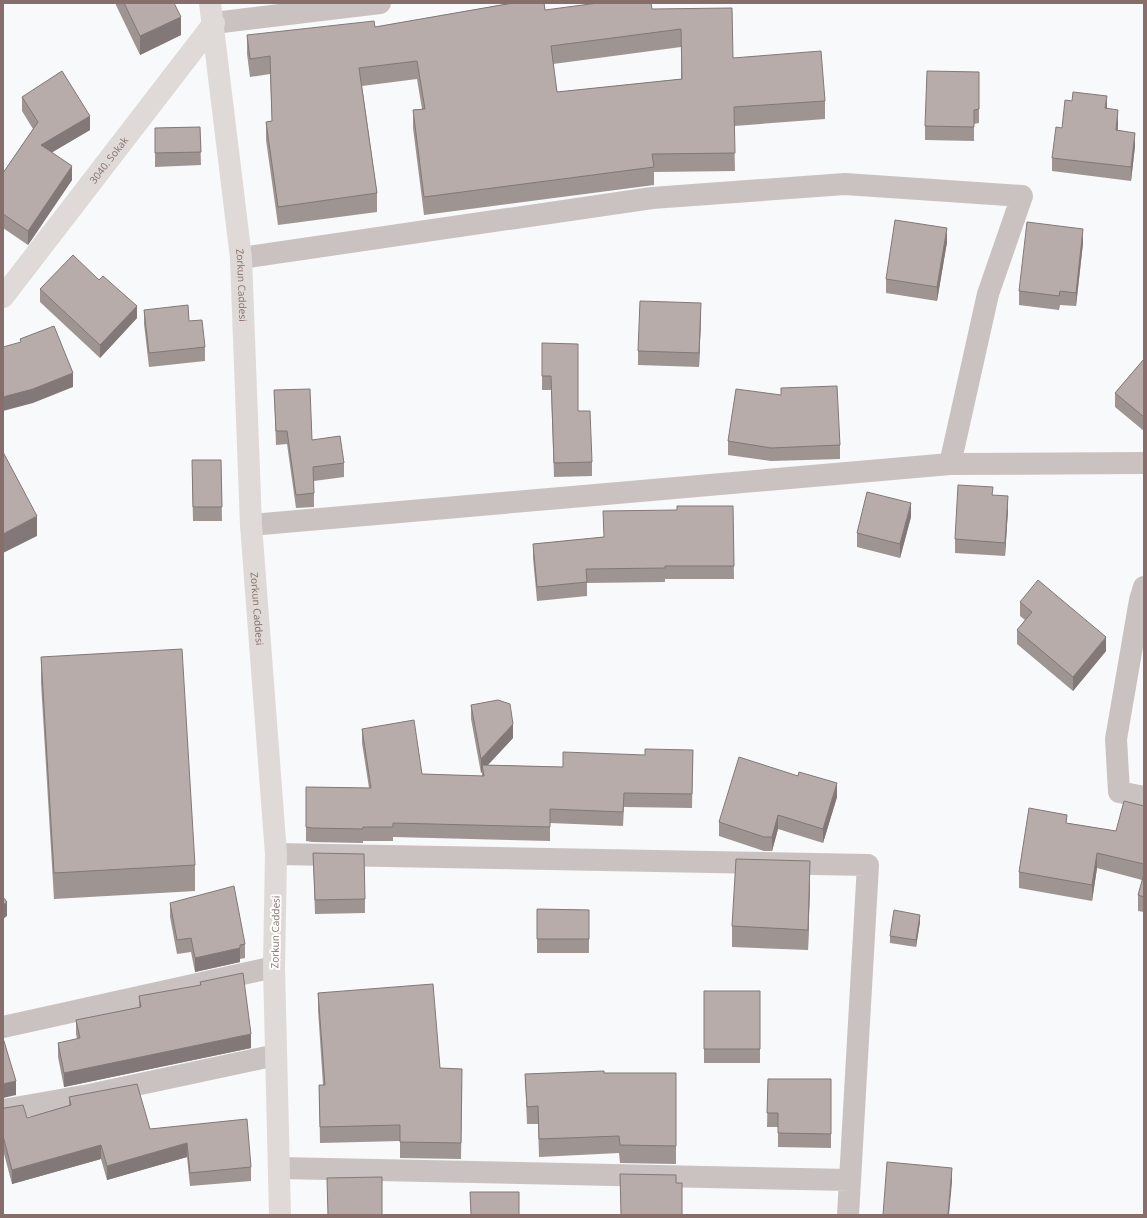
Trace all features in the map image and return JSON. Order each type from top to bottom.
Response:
[{"type":"street","points":[[212,13],[380,3]]},
{"type":"street","name":"Zorkun Caddesi","points":[[212,13],[240,258],[251,525],[276,854],[274,967],[280,1215]]},
{"type":"street","name":"3040. Sokak","points":[[3,297],[212,13]]},
{"type":"street","points":[[240,258],[652,198],[845,184],[1022,196],[988,294],[950,464]]},
{"type":"street","points":[[251,525],[950,464],[1144,463]]},
{"type":"street","points":[[1144,587],[1140,600],[1116,739],[1119,792],[1144,796]]},
{"type":"street","points":[[276,854],[868,865],[848,1215]]},
{"type":"street","points":[[3,1027],[274,967]]},
{"type":"street","points":[[3,1110],[89,1095],[276,1054]]},
{"type":"street","points":[[279,1168],[850,1180]]},
{"type":"building","points":[[124,3],[174,3],[181,17],[140,36]]},
{"type":"building","points":[[513,3],[544,3],[545,10],[598,3],[651,3],[652,9],[732,8],[733,58],[821,51],[825,101],[734,107],[735,153],[652,154],[654,167],[424,197],[413,110],[425,109],[417,61],[359,68],[377,193],[278,207],[266,122],[272,121],[270,56],[250,59],[247,35],[374,21],[375,27]],"holes":[[[681,29],[682,79],[557,92],[551,46]]]},
{"type":"building","points":[[62,71],[90,116],[41,145],[72,166],[28,231],[3,214],[3,173],[38,122],[22,97]]},
{"type":"building","points":[[927,71],[979,72],[979,109],[974,110],[974,127],[925,126]]},
{"type":"building","points":[[1073,92],[1107,96],[1105,108],[1118,110],[1116,130],[1135,133],[1131,167],[1052,158],[1056,127],[1062,128],[1065,100],[1072,101]]},
{"type":"building","points":[[200,127],[201,152],[155,153],[155,128]]},
{"type":"building","points":[[895,220],[947,228],[937,287],[886,279]]},
{"type":"building","points":[[1027,222],[1083,229],[1076,293],[1060,291],[1059,296],[1019,291]]},
{"type":"building","points":[[73,255],[99,280],[103,276],[137,306],[100,345],[40,289]]},
{"type":"building","points":[[640,301],[701,303],[699,353],[638,351]]},
{"type":"building","points":[[188,305],[189,321],[202,320],[205,347],[149,353],[144,310]]},
{"type":"building","points":[[54,326],[73,373],[33,389],[3,397],[3,347],[21,342],[20,339]]},
{"type":"building","points":[[542,343],[578,344],[578,411],[590,411],[592,462],[554,463],[551,376],[542,376]]},
{"type":"building","points":[[1144,359],[1144,417],[1115,393]]},
{"type":"building","points":[[837,386],[840,445],[771,448],[728,441],[736,389],[781,395],[781,388]]},
{"type":"building","points":[[310,389],[312,440],[340,436],[344,463],[313,467],[314,493],[296,495],[287,431],[276,431],[274,390]]},
{"type":"building","points":[[3,452],[37,516],[3,534]]},
{"type":"building","points":[[192,460],[221,460],[222,507],[193,507]]},
{"type":"building","points":[[958,485],[993,487],[992,495],[1008,496],[1005,543],[955,539]]},
{"type":"building","points":[[867,492],[911,503],[900,544],[857,533]]},
{"type":"building","points":[[677,506],[733,506],[734,566],[665,566],[665,568],[586,569],[587,582],[537,587],[533,544],[604,537],[603,511],[677,510]]},
{"type":"building","points":[[1038,580],[1106,637],[1073,677],[1017,630],[1032,612],[1020,602]]},
{"type":"building","points":[[182,649],[195,865],[54,873],[41,657]]},
{"type":"building","points":[[498,700],[510,704],[513,724],[481,759],[471,705]]},
{"type":"building","points":[[414,720],[422,774],[484,776],[482,765],[563,767],[563,752],[645,755],[645,749],[693,750],[692,794],[624,793],[623,812],[550,809],[550,827],[393,823],[393,827],[363,827],[363,829],[306,827],[306,787],[371,788],[362,729]]},
{"type":"building","points":[[739,757],[798,776],[799,772],[837,783],[823,829],[778,815],[772,837],[764,837],[719,822]]},
{"type":"building","points":[[1124,801],[1144,806],[1144,864],[1097,853],[1092,885],[1019,872],[1029,808],[1067,815],[1066,823],[1116,831]]},
{"type":"building","points":[[313,853],[364,854],[365,899],[315,900]]},
{"type":"building","points":[[736,859],[810,861],[808,930],[732,926]]},
{"type":"building","points":[[1144,874],[1144,897],[1138,895]]},
{"type":"building","points":[[234,886],[245,944],[240,945],[240,948],[195,958],[191,938],[177,940],[170,903]]},
{"type":"building","points":[[3,897],[7,902],[3,905]]},
{"type":"building","points":[[537,909],[589,910],[589,939],[537,939]]},
{"type":"building","points":[[894,910],[920,915],[916,940],[890,936]]},
{"type":"building","points":[[243,973],[251,1034],[64,1073],[58,1043],[80,1038],[76,1020],[141,1007],[139,996],[201,985],[200,982]]},
{"type":"building","points":[[433,984],[440,1068],[462,1069],[461,1143],[400,1142],[400,1125],[320,1127],[319,1085],[325,1085],[318,993]]},
{"type":"building","points":[[704,991],[760,991],[760,1049],[704,1049]]},
{"type":"building","points":[[3,1038],[16,1081],[3,1084]]},
{"type":"building","points":[[604,1071],[604,1073],[676,1073],[676,1146],[620,1145],[619,1136],[539,1139],[538,1106],[527,1107],[525,1074]]},
{"type":"building","points":[[768,1079],[831,1079],[831,1134],[778,1133],[778,1113],[767,1113]]},
{"type":"building","points":[[137,1084],[150,1129],[247,1119],[251,1167],[190,1173],[187,1143],[107,1166],[101,1145],[12,1170],[3,1136],[3,1108],[23,1105],[27,1118],[71,1105],[69,1097]]},
{"type":"building","points":[[887,1162],[952,1168],[948,1215],[883,1215]]},
{"type":"building","points":[[620,1174],[676,1175],[676,1183],[682,1183],[682,1215],[621,1215]]},
{"type":"building","points":[[382,1177],[382,1215],[328,1215],[327,1178]]},
{"type":"building","points":[[470,1192],[519,1192],[519,1215],[471,1215]]}]
